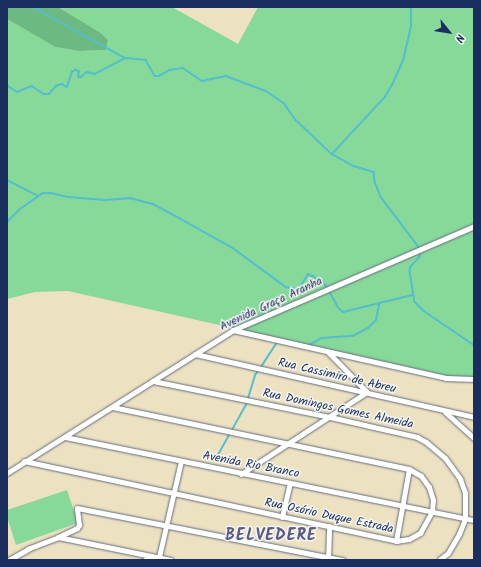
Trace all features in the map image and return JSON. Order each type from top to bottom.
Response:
[{"type":"street","name":"Avenida Graça Aranha","points":[[7,474],[24,461],[65,437],[233,330],[474,226]]},
{"type":"street","points":[[233,330],[446,378],[474,379]]},
{"type":"street","points":[[241,474],[367,392],[327,351]]},
{"type":"street","name":"Rua Cassimiro de Abreu","points":[[195,354],[474,417]]},
{"type":"street","name":"Rua Domingos Gomes Almeida","points":[[153,381],[417,436],[445,458],[460,479],[465,493],[465,519],[459,534],[448,553],[439,560]]},
{"type":"street","points":[[112,407],[409,469],[421,476],[429,487],[433,500],[432,511]]},
{"type":"street","points":[[443,411],[474,438]]},
{"type":"street","name":"Avenida Rio Branco","points":[[65,437],[241,474],[474,520]]},
{"type":"street","name":"Rua Osório Duque Estrada","points":[[24,461],[396,541],[409,540],[420,533],[432,511]]},
{"type":"street","points":[[159,558],[181,461]]},
{"type":"street","points":[[396,541],[409,469]]},
{"type":"street","points":[[282,517],[290,483]]},
{"type":"street","points":[[9,560],[30,548],[77,528],[79,524],[77,508],[343,560]]},
{"type":"street","points":[[328,558],[329,526]]},
{"type":"street","points":[[58,537],[171,560]]},
{"type":"street","points":[[145,560],[159,558]]},
{"type":"green space","points":[[7,7],[58,7],[101,33],[108,40],[106,50],[79,51],[55,47],[7,19]]},
{"type":"green space","points":[[58,7],[172,7],[238,44],[258,7],[474,7],[474,382],[68,291],[35,292],[7,299],[7,19],[55,47],[79,51],[106,50],[108,40],[101,33]]},
{"type":"green space","points":[[67,490],[78,523],[16,545],[7,517],[7,510]]},
{"type":"waterway","points":[[33,7],[125,58],[146,60],[155,76],[159,76],[170,70],[183,68],[202,81],[226,76],[266,91],[284,103],[296,120],[332,154],[354,166],[374,172],[375,182],[381,197],[418,246],[420,252],[420,257],[411,267],[410,271],[415,302],[424,311],[474,345]]},
{"type":"waterway","points":[[332,154],[385,97],[393,83],[403,61],[411,25],[411,7]]},
{"type":"waterway","points":[[7,85],[17,92],[32,86],[44,94],[49,94],[56,86],[62,84],[67,87],[72,72],[75,70],[79,71],[79,77],[87,72],[95,74],[125,58]]},
{"type":"waterway","points":[[7,180],[37,195]]},
{"type":"waterway","points":[[7,222],[20,209],[43,193],[104,200],[130,198],[153,204],[233,248],[286,287],[299,289],[308,274],[313,276],[326,285],[339,308],[343,312],[413,295]]},
{"type":"waterway","points":[[308,346],[322,338],[353,336],[368,328],[376,320],[379,304]]},
{"type":"waterway","points":[[261,367],[277,342]]},
{"type":"waterway","points":[[232,430],[246,405],[255,375],[259,370]]},
{"type":"waterway","points":[[212,459],[218,455],[230,433]]},
{"type":"district","name":"BELVEDERE","points":[[271,536]]}]
